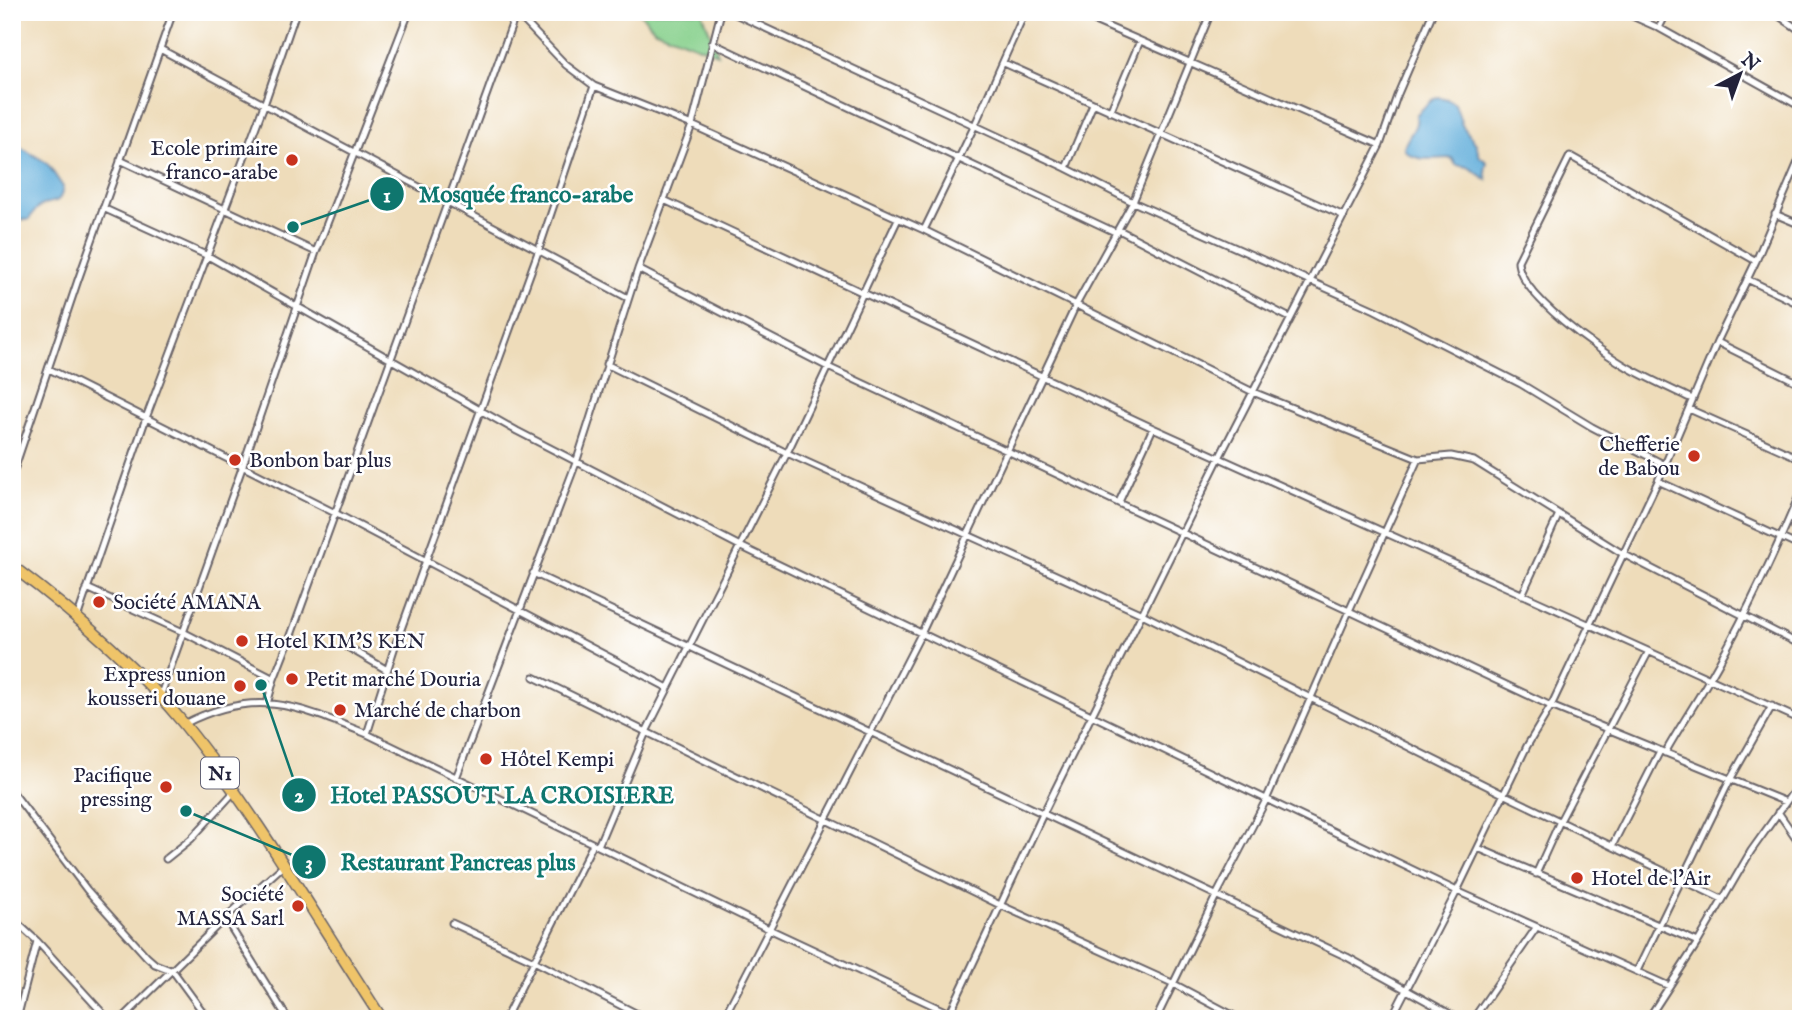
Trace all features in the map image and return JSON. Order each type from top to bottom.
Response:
[{"type":"highway","name":"N1","points":[[12,566],[76,618],[160,697],[184,724],[234,792],[382,1019]]},
{"type":"street","points":[[12,476],[173,12]]},
{"type":"street","points":[[76,618],[146,418],[264,105],[296,12]]},
{"type":"street","points":[[160,697],[316,252],[409,12]]},
{"type":"street","points":[[503,12],[523,21],[566,65],[594,86],[692,125],[924,230],[1253,392],[1418,459],[1451,456],[1474,461],[1623,554],[1801,645]]},
{"type":"street","points":[[456,778],[576,463],[628,298],[692,125],[721,12]]},
{"type":"street","points":[[731,12],[1066,167],[1133,202],[1446,345],[1521,384],[1592,428],[1665,465]]},
{"type":"street","points":[[924,230],[975,127],[1026,12]]},
{"type":"street","points":[[1073,12],[1380,145]]},
{"type":"street","points":[[723,1019],[921,634],[1076,305],[1133,202],[1212,12]]},
{"type":"street","points":[[948,1016],[1043,814],[1182,532],[1380,145],[1397,96],[1433,12]]},
{"type":"street","points":[[1623,12],[1659,28],[1801,107]]},
{"type":"street","points":[[1659,28],[1667,12]]},
{"type":"street","points":[[1773,12],[1801,31]]},
{"type":"street","points":[[267,704],[515,16]]},
{"type":"street","points":[[1110,112],[1140,41]]},
{"type":"street","points":[[712,43],[1118,232],[1290,318]]},
{"type":"street","points":[[160,49],[628,298]]},
{"type":"street","points":[[1004,63],[1344,216]]},
{"type":"street","points":[[366,734],[538,252],[594,86]]},
{"type":"street","points":[[1066,167],[1093,104]]},
{"type":"street","points":[[1391,1019],[1527,746],[1551,706],[1658,481],[1801,155]]},
{"type":"street","points":[[1692,399],[1628,367],[1586,340],[1533,293],[1518,268],[1518,261],[1570,156],[1756,261]]},
{"type":"street","points":[[120,160],[316,252]]},
{"type":"street","points":[[664,200],[1153,428],[1801,720]]},
{"type":"street","points":[[103,208],[208,256],[481,412],[740,546],[1457,891],[1669,986]]},
{"type":"street","points":[[1775,214],[1801,225]]},
{"type":"street","points":[[505,1019],[596,845],[646,732],[787,453],[898,219]]},
{"type":"street","points":[[638,269],[828,367],[1551,706],[1786,802]]},
{"type":"street","points":[[1747,279],[1801,305]]},
{"type":"street","points":[[1717,342],[1801,384]]},
{"type":"street","points":[[606,364],[787,453],[1142,614],[1722,900]]},
{"type":"street","points":[[50,369],[335,513],[668,688]]},
{"type":"street","points":[[1689,409],[1801,459]]},
{"type":"street","points":[[1119,502],[1153,428]]},
{"type":"street","points":[[1156,1019],[1266,800],[1310,696],[1418,459]]},
{"type":"street","points":[[1658,481],[1801,547]]},
{"type":"street","points":[[1612,846],[1663,752],[1709,679],[1781,538],[1801,491]]},
{"type":"street","points":[[1522,595],[1559,514]]},
{"type":"street","points":[[533,573],[1346,957],[1459,1019]]},
{"type":"street","points":[[87,588],[183,632],[274,679]]},
{"type":"street","points":[[346,646],[387,670]]},
{"type":"street","points":[[1536,874],[1560,821],[1648,653]]},
{"type":"street","points":[[534,677],[1000,905],[1172,983],[1240,1019]]},
{"type":"street","points":[[184,724],[228,707],[288,705],[310,711],[366,734],[948,1016],[962,1019]]},
{"type":"street","points":[[1637,971],[1730,780],[1772,706]]},
{"type":"street","points":[[1648,1019],[1778,812],[1801,781]]},
{"type":"street","points":[[12,791],[87,890],[155,964],[173,971],[208,1019]]},
{"type":"street","points":[[166,859],[191,839],[234,792]]},
{"type":"street","points":[[1778,812],[1801,845]]},
{"type":"street","points":[[1478,848],[1698,942]]},
{"type":"street","points":[[122,1019],[225,918],[283,866]]},
{"type":"street","points":[[12,918],[37,941],[108,1019]]},
{"type":"street","points":[[225,918],[288,1019]]},
{"type":"street","points":[[452,923],[534,961],[647,1019]]},
{"type":"street","points":[[1473,1019],[1536,928]]},
{"type":"street","points":[[17,1019],[37,941]]},
{"type":"green space","points":[[639,12],[702,12],[718,54],[655,30]]},
{"type":"water","points":[[1439,97],[1455,104],[1462,125],[1476,144],[1480,157],[1487,162],[1487,180],[1468,167],[1456,165],[1452,158],[1419,158],[1404,149],[1416,125],[1416,115],[1434,98]]},
{"type":"water","points":[[12,142],[47,163],[63,187],[58,200],[39,207],[28,220],[20,219],[12,212]]},
{"type":"place","name":"Ecole primaire franco-arabe","points":[[292,160]]},
{"type":"place","name":"Mosquée franco-arabe","points":[[293,227]]},
{"type":"place","name":"Chefferie de Babou","points":[[1694,456]]},
{"type":"place","name":"Bonbon bar plus","points":[[235,460]]},
{"type":"place","name":"Société AMANA","points":[[99,602]]},
{"type":"place","name":"Hotel KIM'S KEN","points":[[242,641]]},
{"type":"place","name":"Petit marché Douria","points":[[292,679]]},
{"type":"place","name":"Hotel PASSOUT LA CROISIERE","points":[[261,685]]},
{"type":"place","name":"Express union kousseri douane","points":[[240,686]]},
{"type":"place","name":"Marché de charbon","points":[[340,710]]},
{"type":"place","name":"Hôtel Kempi","points":[[486,759]]},
{"type":"place","name":"Pacifique pressing","points":[[166,787]]},
{"type":"place","name":"Restaurant Pancreas plus","points":[[186,811]]},
{"type":"place","name":"Hotel de l'Air","points":[[1577,878]]},
{"type":"place","name":"Société MASSA Sarl","points":[[298,906]]}]
